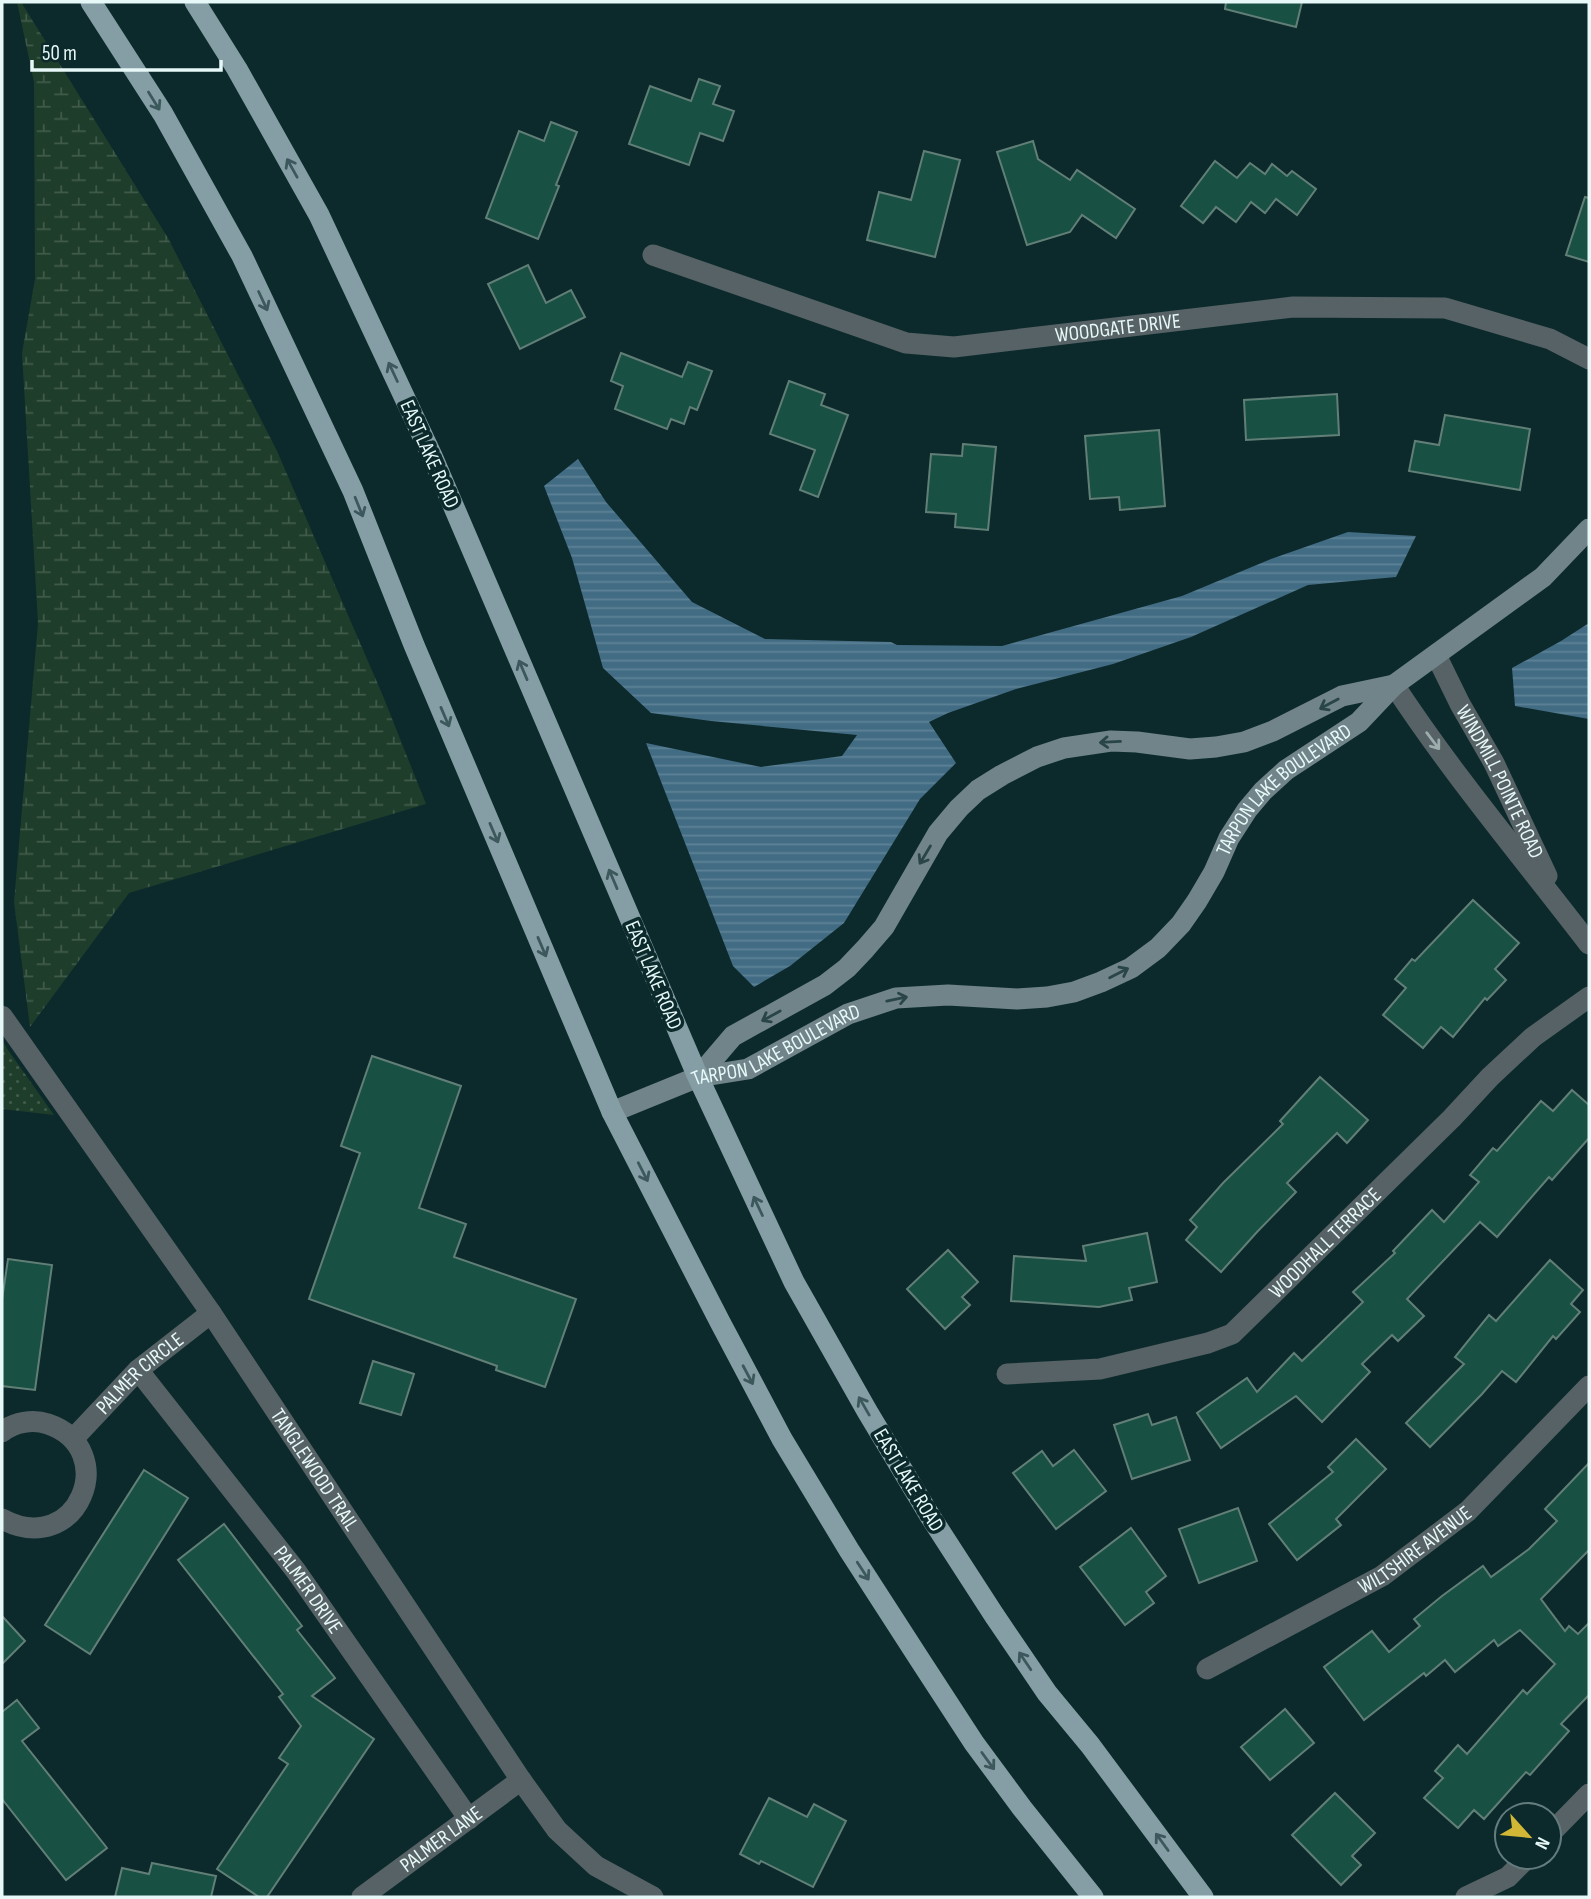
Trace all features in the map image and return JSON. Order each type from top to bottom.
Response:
[{"type":"main road","points":[[92,2],[163,114],[242,256],[353,491],[414,645],[612,1112],[720,1322],[776,1427],[843,1539],[974,1743],[1093,1897]]},
{"type":"main road","name":"EAST LAKE ROAD","points":[[195,2],[237,69],[319,215],[432,456],[698,1077],[793,1282],[930,1516],[994,1615],[1047,1693],[1090,1745],[1203,1897]]},
{"type":"street","name":"WOODGATE DRIVE","points":[[653,255],[905,343],[954,346],[1293,307],[1392,307],[1445,309],[1550,339],[1589,359]]},
{"type":"street","name":"TARPON LAKE BOULEVARD","points":[[698,1077],[748,1069],[848,1014],[896,998],[948,995],[1017,999],[1047,997],[1074,992],[1131,968],[1158,947],[1189,912],[1214,872],[1229,838],[1263,791],[1286,770],[1359,722],[1394,685],[1543,577],[1589,529]]},
{"type":"street","name":"WINDMILL POINTE ROAD","points":[[1436,655],[1494,763],[1563,909]]},
{"type":"street","name":"TARPON LAKE BOULEVARD","points":[[698,1077],[733,1037],[825,985],[846,968],[884,927],[938,833],[978,790],[1002,775],[1037,757],[1064,748],[1111,741],[1190,749],[1244,742],[1273,731],[1342,696],[1394,685]]},
{"type":"street","name":"WINDMILL POINTE ROAD","points":[[1394,685],[1487,813],[1589,944]]},
{"type":"street","name":"WOODHALL TERRACE","points":[[1006,1374],[1100,1369],[1208,1343],[1232,1334],[1452,1118],[1490,1077],[1533,1037],[1589,997]]},
{"type":"street","name":"TANGLEWOOD TRAIL","points":[[2,1016],[211,1313],[521,1780],[557,1830],[596,1867],[653,1897]]},
{"type":"street","points":[[612,1112],[698,1077]]},
{"type":"street","name":"PALMER CIRCLE","points":[[73,1439],[138,1370],[211,1313]]},
{"type":"street","name":"PALMER DRIVE","points":[[138,1370],[296,1571],[469,1819]]},
{"type":"street","name":"WILTSHIRE AVENUE","points":[[1207,1669],[1382,1576],[1468,1511],[1589,1387]]},
{"type":"street","points":[[2,1432],[24,1422],[42,1422],[59,1427],[73,1439],[82,1454],[86,1471],[85,1489],[78,1505],[66,1518],[50,1526],[33,1529],[15,1527],[2,1519]]},
{"type":"street","name":"PALMER LANE","points":[[362,1897],[521,1780]]},
{"type":"street","points":[[1563,1821],[1589,1794]]},
{"type":"street","points":[[1466,1897],[1508,1877],[1514,1871]]},
{"type":"green space","points":[[17,2],[21,2],[168,238],[277,451],[383,696],[426,804],[129,893],[30,1027],[14,902],[38,623],[22,353],[35,279],[34,82]]},
{"type":"green space","points":[[2,1040],[8,1050],[54,1115],[2,1109]]},
{"type":"water","points":[[578,459],[606,502],[692,602],[765,639],[891,642],[897,645],[1002,646],[1182,596],[1271,559],[1348,532],[1416,536],[1396,577],[1308,585],[1191,637],[1113,664],[1016,689],[929,722],[956,763],[920,799],[844,923],[790,966],[754,987],[733,966],[646,743],[761,767],[842,756],[857,735],[651,713],[603,668],[572,558],[544,486]]},
{"type":"water","points":[[1589,623],[1589,719],[1515,706],[1512,668]]},
{"type":"building","points":[[1226,2],[1302,2],[1296,27],[1225,9]]},
{"type":"building","points":[[699,79],[720,86],[713,104],[734,111],[723,141],[700,133],[689,165],[629,144],[650,86],[691,101]]},
{"type":"building","points":[[551,122],[577,132],[538,239],[486,218],[519,131],[544,141]]},
{"type":"building","points":[[1033,141],[1038,159],[1070,180],[1077,170],[1135,209],[1116,238],[1082,215],[1070,232],[1027,245],[997,152]]},
{"type":"building","points":[[924,151],[960,160],[935,257],[867,240],[879,192],[911,200]]},
{"type":"building","points":[[1215,161],[1237,178],[1250,163],[1265,174],[1272,164],[1287,176],[1292,171],[1316,189],[1297,215],[1276,199],[1265,213],[1251,202],[1236,222],[1216,207],[1203,223],[1181,206]]},
{"type":"building","points":[[1585,197],[1589,198],[1589,262],[1566,255]]},
{"type":"building","points":[[528,265],[546,303],[571,290],[585,317],[520,349],[488,284]]},
{"type":"building","points":[[621,353],[682,377],[688,362],[712,371],[697,410],[690,407],[684,424],[671,419],[667,429],[615,409],[623,386],[611,381]]},
{"type":"building","points":[[789,381],[825,394],[821,405],[848,415],[818,497],[800,490],[815,450],[770,434]]},
{"type":"building","points":[[1337,394],[1339,435],[1246,440],[1244,400]]},
{"type":"building","points":[[1445,415],[1530,429],[1520,490],[1409,471],[1415,441],[1439,445]]},
{"type":"building","points":[[1159,430],[1165,506],[1120,510],[1119,497],[1090,499],[1085,436]]},
{"type":"building","points":[[963,444],[996,447],[988,530],[955,527],[956,514],[926,512],[931,454],[962,456]]},
{"type":"building","points":[[1473,900],[1519,943],[1495,969],[1506,980],[1487,1000],[1485,998],[1453,1037],[1441,1027],[1423,1048],[1383,1015],[1406,988],[1395,979]]},
{"type":"building","points":[[372,1056],[461,1086],[419,1208],[466,1224],[454,1257],[576,1299],[545,1387],[496,1370],[497,1366],[309,1299],[360,1153],[341,1146]]},
{"type":"building","points":[[1320,1077],[1368,1120],[1347,1143],[1337,1133],[1287,1183],[1296,1192],[1221,1272],[1186,1240],[1197,1227],[1190,1220],[1283,1124],[1280,1121]]},
{"type":"building","points":[[1572,1090],[1589,1105],[1589,1138],[1552,1180],[1549,1177],[1497,1237],[1480,1222],[1407,1299],[1424,1316],[1398,1341],[1392,1335],[1362,1364],[1370,1372],[1322,1422],[1296,1396],[1221,1448],[1197,1413],[1247,1378],[1257,1392],[1294,1353],[1302,1361],[1363,1302],[1353,1292],[1395,1253],[1393,1251],[1432,1210],[1444,1222],[1479,1182],[1470,1175],[1493,1148],[1497,1151],[1541,1101],[1553,1111]]},
{"type":"building","points":[[1147,1233],[1157,1282],[1129,1288],[1132,1300],[1099,1307],[1011,1301],[1014,1256],[1086,1261],[1083,1246]]},
{"type":"building","points":[[948,1250],[978,1282],[962,1297],[970,1305],[945,1329],[907,1289]]},
{"type":"building","points":[[8,1259],[52,1265],[35,1390],[2,1386],[2,1300]]},
{"type":"building","points":[[1550,1260],[1583,1290],[1571,1304],[1580,1312],[1556,1339],[1553,1336],[1516,1382],[1502,1371],[1430,1447],[1406,1423],[1464,1364],[1455,1357],[1489,1315],[1496,1321]]},
{"type":"building","points":[[373,1361],[414,1374],[401,1415],[360,1403]]},
{"type":"building","points":[[1148,1414],[1152,1425],[1176,1417],[1190,1460],[1132,1479],[1114,1425]]},
{"type":"building","points":[[1356,1439],[1386,1469],[1336,1519],[1341,1525],[1297,1560],[1269,1524],[1333,1472],[1328,1467]]},
{"type":"building","points":[[1074,1450],[1106,1491],[1056,1529],[1013,1473],[1042,1451],[1053,1466]]},
{"type":"building","points":[[1589,1463],[1589,1550],[1541,1599],[1565,1631],[1569,1626],[1578,1634],[1589,1623],[1589,1695],[1561,1724],[1569,1731],[1530,1775],[1526,1772],[1500,1801],[1493,1801],[1493,1809],[1484,1819],[1474,1810],[1458,1828],[1424,1798],[1443,1778],[1435,1771],[1458,1745],[1467,1754],[1523,1690],[1527,1694],[1555,1664],[1520,1630],[1498,1646],[1494,1640],[1455,1672],[1445,1660],[1364,1720],[1324,1667],[1372,1631],[1389,1652],[1420,1626],[1414,1619],[1442,1596],[1483,1566],[1491,1577],[1529,1549],[1557,1521],[1545,1509]]},
{"type":"building","points":[[144,1470],[188,1498],[90,1654],[45,1625]]},
{"type":"building","points":[[1238,1508],[1257,1561],[1199,1583],[1179,1529]]},
{"type":"building","points":[[224,1524],[302,1626],[297,1630],[335,1678],[312,1696],[374,1739],[267,1897],[259,1897],[217,1869],[288,1764],[279,1758],[301,1726],[279,1697],[283,1694],[178,1560]]},
{"type":"building","points":[[1131,1528],[1166,1576],[1146,1592],[1154,1603],[1125,1625],[1080,1567]]},
{"type":"building","points":[[2,1616],[25,1641],[2,1664]]},
{"type":"building","points":[[17,1700],[39,1728],[22,1741],[107,1848],[66,1880],[2,1799],[2,1712]]},
{"type":"building","points":[[1285,1709],[1314,1743],[1270,1780],[1241,1747]]},
{"type":"building","points":[[1335,1793],[1375,1833],[1352,1856],[1361,1865],[1341,1885],[1292,1835]]},
{"type":"building","points":[[769,1798],[807,1817],[814,1804],[846,1821],[813,1887],[761,1861],[759,1864],[740,1854]]},
{"type":"building","points":[[152,1863],[216,1876],[211,1897],[115,1897],[122,1868],[149,1874]]}]
